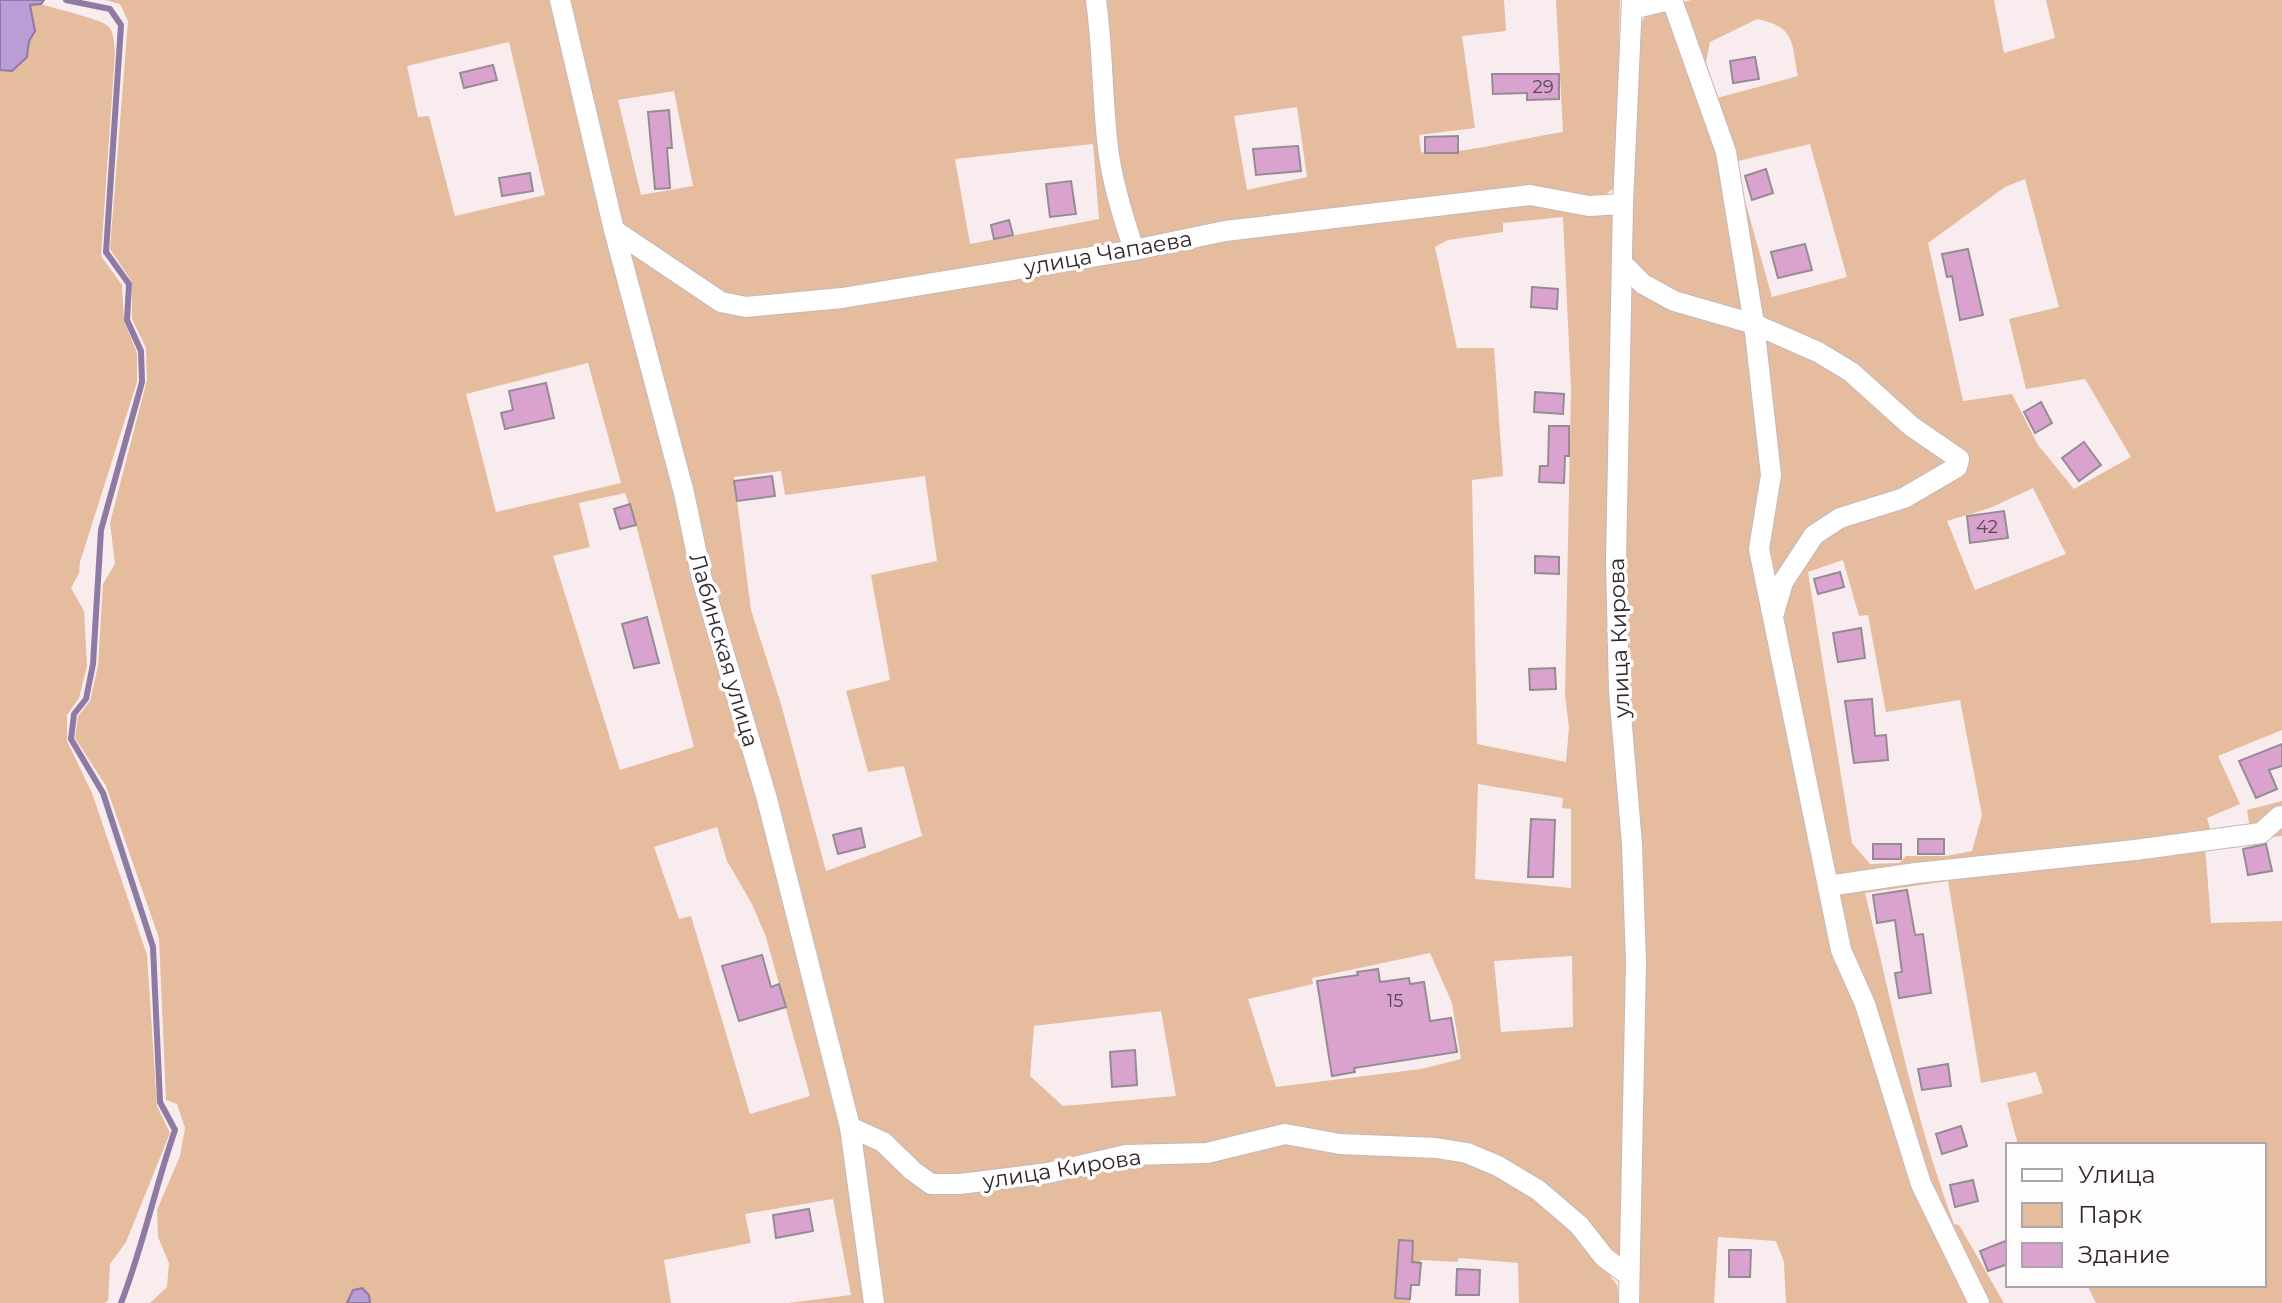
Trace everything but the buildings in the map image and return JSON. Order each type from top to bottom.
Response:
[{"type":"street","name":"Лабинская улица","points":[[560,0],[614,230],[684,493],[702,579],[767,799],[850,1127],[874,1303]]},
{"type":"street","points":[[1096,0],[1102,44],[1108,148],[1123,217],[1134,250]]},
{"type":"street","points":[[1632,5],[1670,0],[1726,152],[1754,324],[1771,475],[1759,549],[1841,950],[1865,1004],[1921,1184],[1979,1303]]},
{"type":"street","name":"улица Кирова","points":[[1629,1303],[1636,963],[1632,844],[1619,691],[1616,561],[1623,204],[1632,5]]},
{"type":"street","name":"улица Чапаева","points":[[614,230],[721,302],[746,307],[842,298],[1134,250],[1225,231],[1530,195],[1589,206],[1623,204]]},
{"type":"street","points":[[1622,263],[1643,284],[1674,301],[1754,324],[1818,352],[1851,372],[1911,426],[1959,459],[1957,467],[1904,498],[1840,518],[1814,535],[1783,582],[1773,620]]},
{"type":"street","points":[[1828,886],[2261,833],[2280,816]]},
{"type":"street","name":"улица Кирова","points":[[850,1127],[883,1142],[931,1184],[960,1184],[1048,1173],[1126,1155],[1207,1153],[1285,1134],[1340,1144],[1436,1148],[1467,1153],[1498,1166],[1538,1190],[1579,1225],[1604,1257],[1628,1275]]},
{"type":"green space","points":[[105,0],[553,0],[848,1154],[868,1303],[788,1303],[851,1295],[833,1199],[745,1214],[751,1243],[664,1260],[671,1303],[370,1303],[369,1295],[349,1298],[347,1303],[150,1303],[167,1287],[169,1263],[158,1237],[157,1210],[180,1156],[185,1128],[177,1104],[166,1100],[159,938],[106,786],[75,738],[78,716],[90,701],[98,666],[103,584],[115,564],[110,523],[147,380],[146,348],[132,319],[132,282],[110,249],[128,21],[120,4]],"holes":[[[509,42],[545,195],[455,216],[429,116],[418,117],[407,66]],[[588,363],[621,483],[496,512],[466,394]],[[625,493],[694,747],[620,770],[553,556],[590,547],[579,503]],[[717,827],[727,861],[752,904],[766,937],[810,1096],[750,1114],[691,916],[679,919],[654,847]]]},
{"type":"green space","points":[[565,0],[1504,0],[1506,31],[1462,36],[1475,128],[1419,135],[1421,152],[1425,153],[1477,148],[1563,132],[1556,0],[1620,0],[1616,186],[1603,197],[1522,190],[825,296],[721,298],[640,243],[617,218]],"holes":[[[674,91],[693,186],[641,195],[618,100]],[[1297,107],[1307,177],[1247,190],[1234,116]],[[1093,144],[1099,219],[970,244],[955,159]]]},
{"type":"green space","points":[[1691,0],[1994,0],[2004,53],[2055,38],[2046,0],[2282,0],[2282,730],[2218,756],[2240,804],[2207,818],[2213,839],[2250,830],[2247,810],[2282,801],[2282,836],[2205,846],[2211,923],[2282,921],[2282,1303],[2096,1303],[2088,1287],[2266,1287],[2266,1143],[2017,1143],[2007,1103],[2043,1093],[2036,1072],[1981,1083],[1948,881],[1865,893],[1905,1060],[1940,1184],[1954,1224],[1959,1225],[2004,1303],[1985,1303],[1924,1179],[1846,944],[1765,547],[1756,305],[1680,3]],"holes":[[[1757,19],[1779,26],[1790,38],[1798,76],[1717,98],[1706,62],[1710,42]],[[1810,144],[1847,277],[1772,297],[1734,162]],[[2025,179],[2059,307],[2009,319],[2026,389],[2085,379],[2131,457],[2074,489],[2038,445],[2012,394],[1963,401],[1928,243],[2005,187]],[[2033,488],[2066,554],[1975,590],[1947,521],[1990,508]],[[1843,560],[1859,616],[1868,615],[1886,712],[1960,700],[1982,815],[1972,851],[1946,856],[1906,856],[1899,863],[1870,864],[1852,843],[1808,572]]]},
{"type":"green space","points":[[41,4],[105,24],[113,35],[115,52],[101,256],[122,285],[124,321],[137,353],[137,382],[79,573],[71,588],[84,611],[87,666],[79,698],[67,715],[67,741],[92,793],[147,955],[157,1106],[170,1133],[126,1242],[110,1264],[108,1301],[104,1303],[0,1303],[0,70],[12,70],[27,57],[29,41],[35,31],[30,5]]},
{"type":"green space","points":[[1670,6],[1720,159],[1768,478],[1756,549],[1833,960],[1862,1011],[1972,1303],[1786,1303],[1784,1262],[1776,1241],[1718,1237],[1714,1303],[1636,1303],[1623,645],[1636,34],[1648,14]]},
{"type":"green space","points":[[1524,202],[1616,212],[1610,330],[1612,678],[1628,915],[1623,1268],[1519,1171],[1338,1139],[1220,1145],[932,1180],[853,1122],[706,575],[623,241],[721,307]],"holes":[[[1563,217],[1571,388],[1565,695],[1569,728],[1566,762],[1477,744],[1472,480],[1503,476],[1494,348],[1457,348],[1435,247],[1448,240],[1503,232],[1503,223]],[[781,471],[785,495],[925,476],[937,561],[871,575],[890,680],[846,691],[868,772],[904,766],[922,836],[826,871],[781,704],[751,610],[734,477]],[[1478,784],[1563,798],[1562,808],[1571,809],[1571,888],[1475,879]],[[1430,953],[1452,1003],[1461,1059],[1421,1069],[1276,1087],[1248,999],[1313,984],[1312,978]],[[1572,956],[1573,1027],[1501,1032],[1494,961]],[[1161,1011],[1176,1096],[1063,1106],[1030,1076],[1034,1026]]]},
{"type":"green space","points":[[856,1137],[876,1145],[918,1181],[1286,1138],[1436,1152],[1501,1172],[1576,1230],[1617,1285],[1620,1303],[1519,1303],[1518,1263],[1459,1258],[1457,1262],[1421,1260],[1395,1298],[1410,1299],[1410,1303],[880,1303]]},
{"type":"shaded area","points":[[0,0],[44,0],[41,4],[30,5],[35,31],[29,41],[27,57],[12,71],[0,70]]},
{"type":"shaded area","points":[[362,1288],[369,1295],[370,1303],[347,1303],[353,1290]]},
{"type":"waterway","points":[[66,0],[110,9],[121,25],[106,252],[129,284],[127,320],[141,351],[142,382],[101,530],[93,664],[86,699],[74,714],[71,739],[103,793],[153,947],[160,1102],[175,1130],[121,1303]]}]
